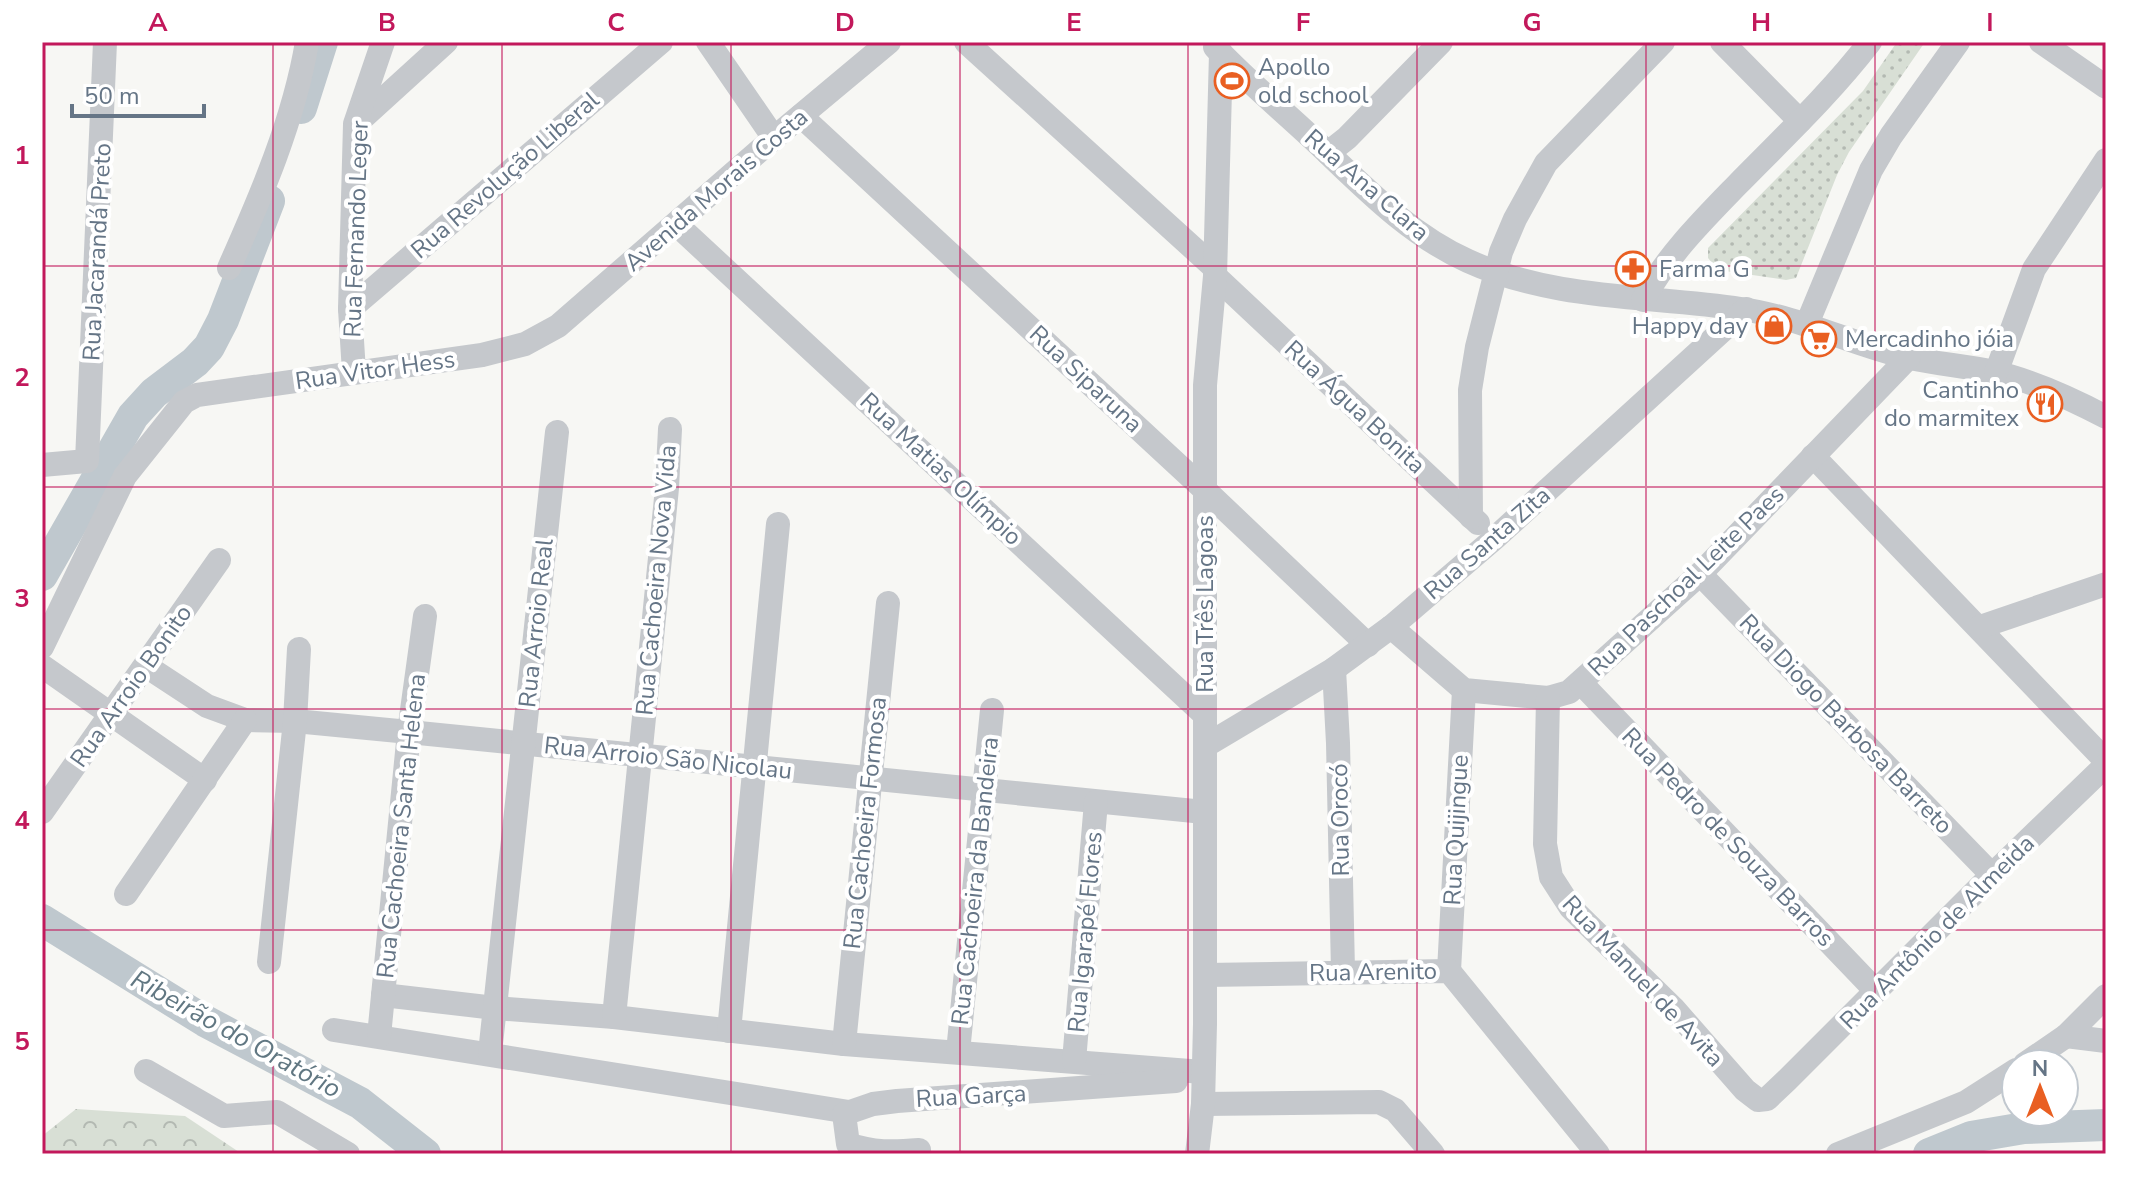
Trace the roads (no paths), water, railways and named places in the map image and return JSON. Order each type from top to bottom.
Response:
[{"type":"street","name":"Rua Jacarandá Preto","points":[[42,465],[87,461],[105,42]]},
{"type":"street","points":[[229,268],[271,166],[294,98],[307,42]]},
{"type":"street","name":"Rua Fernando Leger","points":[[354,372],[350,309],[355,124],[383,42]]},
{"type":"street","points":[[355,124],[446,42]]},
{"type":"street","name":"Rua Revolução Liberal","points":[[350,309],[661,42]]},
{"type":"street","points":[[708,42],[774,138]]},
{"type":"street","name":"Avenida Morais Costa","points":[[541,336],[558,326],[889,42]]},
{"type":"street","name":"Rua Água Bonita","points":[[966,42],[1215,272],[1495,538]]},
{"type":"street","points":[[1328,153],[1347,138],[1441,42]]},
{"type":"street","points":[[1471,517],[1470,390],[1477,347],[1496,272],[1515,219],[1546,163],[1663,42]]},
{"type":"street","points":[[1722,42],[1800,121]]},
{"type":"street","points":[[1643,300],[1656,276],[1714,209],[1800,121],[1870,42]]},
{"type":"street","points":[[1807,324],[1871,170],[1891,136],[1958,42]]},
{"type":"street","points":[[2041,42],[2106,87]]},
{"type":"street","name":"Rua Três Lagoas","points":[[1197,1154],[1203,1085],[1205,975],[1205,385],[1215,272],[1216,48]]},
{"type":"street","name":"Rua Ana Clara","points":[[1216,48],[1366,190],[1420,234],[1444,249],[1496,272],[1585,294],[1746,309],[1807,324],[1909,357],[1996,373],[2072,399],[2106,417]]},
{"type":"street","name":"Rua Siparuna","points":[[801,116],[1368,645]]},
{"type":"street","points":[[1996,373],[2034,269],[2106,160]]},
{"type":"street","name":"Rua Matias Olímpio","points":[[676,224],[1205,715]]},
{"type":"street","name":"Rua Santa Zita","points":[[1205,746],[1334,669],[1391,627],[1495,538],[1746,309]]},
{"type":"street","name":"Rua Vitor Hess","points":[[42,647],[123,475],[184,402],[206,394],[482,355],[517,347],[541,336]]},
{"type":"street","name":"Rua Paschoal Leite Paes","points":[[1464,690],[1548,698],[1560,697],[1581,683],[1700,574],[1909,357]]},
{"type":"street","name":"Rua Cachoeira Nova Vida","points":[[614,1017],[667,488],[670,429]]},
{"type":"street","name":"Rua Arroio Real","points":[[490,1053],[557,432]]},
{"type":"street","points":[[1813,456],[1980,627],[2106,763]]},
{"type":"street","points":[[729,1031],[778,524]]},
{"type":"street","name":"Rua Arroio Bonito","points":[[42,812],[219,560]]},
{"type":"street","name":"Rua Diogo Barbosa Barreto","points":[[1700,574],[1992,875]]},
{"type":"street","points":[[1980,627],[2106,584]]},
{"type":"street","name":"Rua Cachoeira Formosa","points":[[844,1044],[888,603]]},
{"type":"street","name":"Rua Cachoeira Santa Helena","points":[[379,1036],[409,732],[425,616]]},
{"type":"street","points":[[1391,627],[1464,690]]},
{"type":"street","points":[[269,962],[295,721],[299,649]]},
{"type":"street","points":[[42,666],[205,780]]},
{"type":"street","name":"Rua Arroio São Nicolau","points":[[146,666],[207,706],[245,720],[295,721],[1204,812]]},
{"type":"street","name":"Rua Orocó","points":[[1334,669],[1343,971]]},
{"type":"street","name":"Rua Pedro de Souza Barros","points":[[1581,683],[1876,991]]},
{"type":"street","name":"Rua Quijingue","points":[[1449,971],[1464,690]]},
{"type":"street","name":"Rua Manuel de Avita","points":[[1548,698],[1545,844],[1547,865],[1556,888],[1571,908],[1673,1008],[1751,1097],[1767,1099]]},
{"type":"street","name":"Rua Cachoeira da Bandeira","points":[[958,1052],[992,710]]},
{"type":"street","points":[[126,894],[245,720]]},
{"type":"street","name":"Rua Antônio de Almeida","points":[[1767,1099],[2106,763]]},
{"type":"street","name":"Rua Igarapé Flores","points":[[1074,1061],[1096,802]]},
{"type":"street","name":"Rua Arenito","points":[[1205,975],[1449,971],[1598,1154]]},
{"type":"street","points":[[383,988],[844,1044],[1074,1061],[1203,1085],[1379,1102],[1395,1110],[1433,1154]]},
{"type":"street","points":[[2048,1048],[2066,1036],[2106,996]]},
{"type":"street","points":[[334,1030],[849,1112]]},
{"type":"street","points":[[2066,1036],[2106,1041]]},
{"type":"street","points":[[146,1071],[224,1116],[277,1112],[348,1154]]},
{"type":"street","points":[[1838,1154],[1966,1102],[2000,1080]]},
{"type":"street","name":"Rua Garça","points":[[849,1112],[873,1104],[897,1101],[1203,1085]]},
{"type":"street","points":[[849,1112],[844,1114],[848,1144],[886,1153],[919,1150]]},
{"type":"waterway","points":[[301,108],[322,42]]},
{"type":"waterway","points":[[42,575],[133,416],[154,393],[195,362],[209,347],[223,320],[269,201]]},
{"type":"waterway","name":"Ribeirão do Oratório","points":[[42,920],[205,1021],[360,1103],[425,1154]]},
{"type":"waterway","name":"Ribeirão do Oratório","points":[[1929,1154],[1971,1137],[2024,1128],[2106,1125]]},
{"type":"place","name":"Apollo old school","points":[[1232,81]]},
{"type":"place","name":"Farma G","points":[[1633,269]]},
{"type":"place","name":"Happy day","points":[[1774,326]]},
{"type":"place","name":"Mercadinho jóia","points":[[1819,339]]},
{"type":"place","name":"Cantinho do marmitex","points":[[2045,404]]}]
